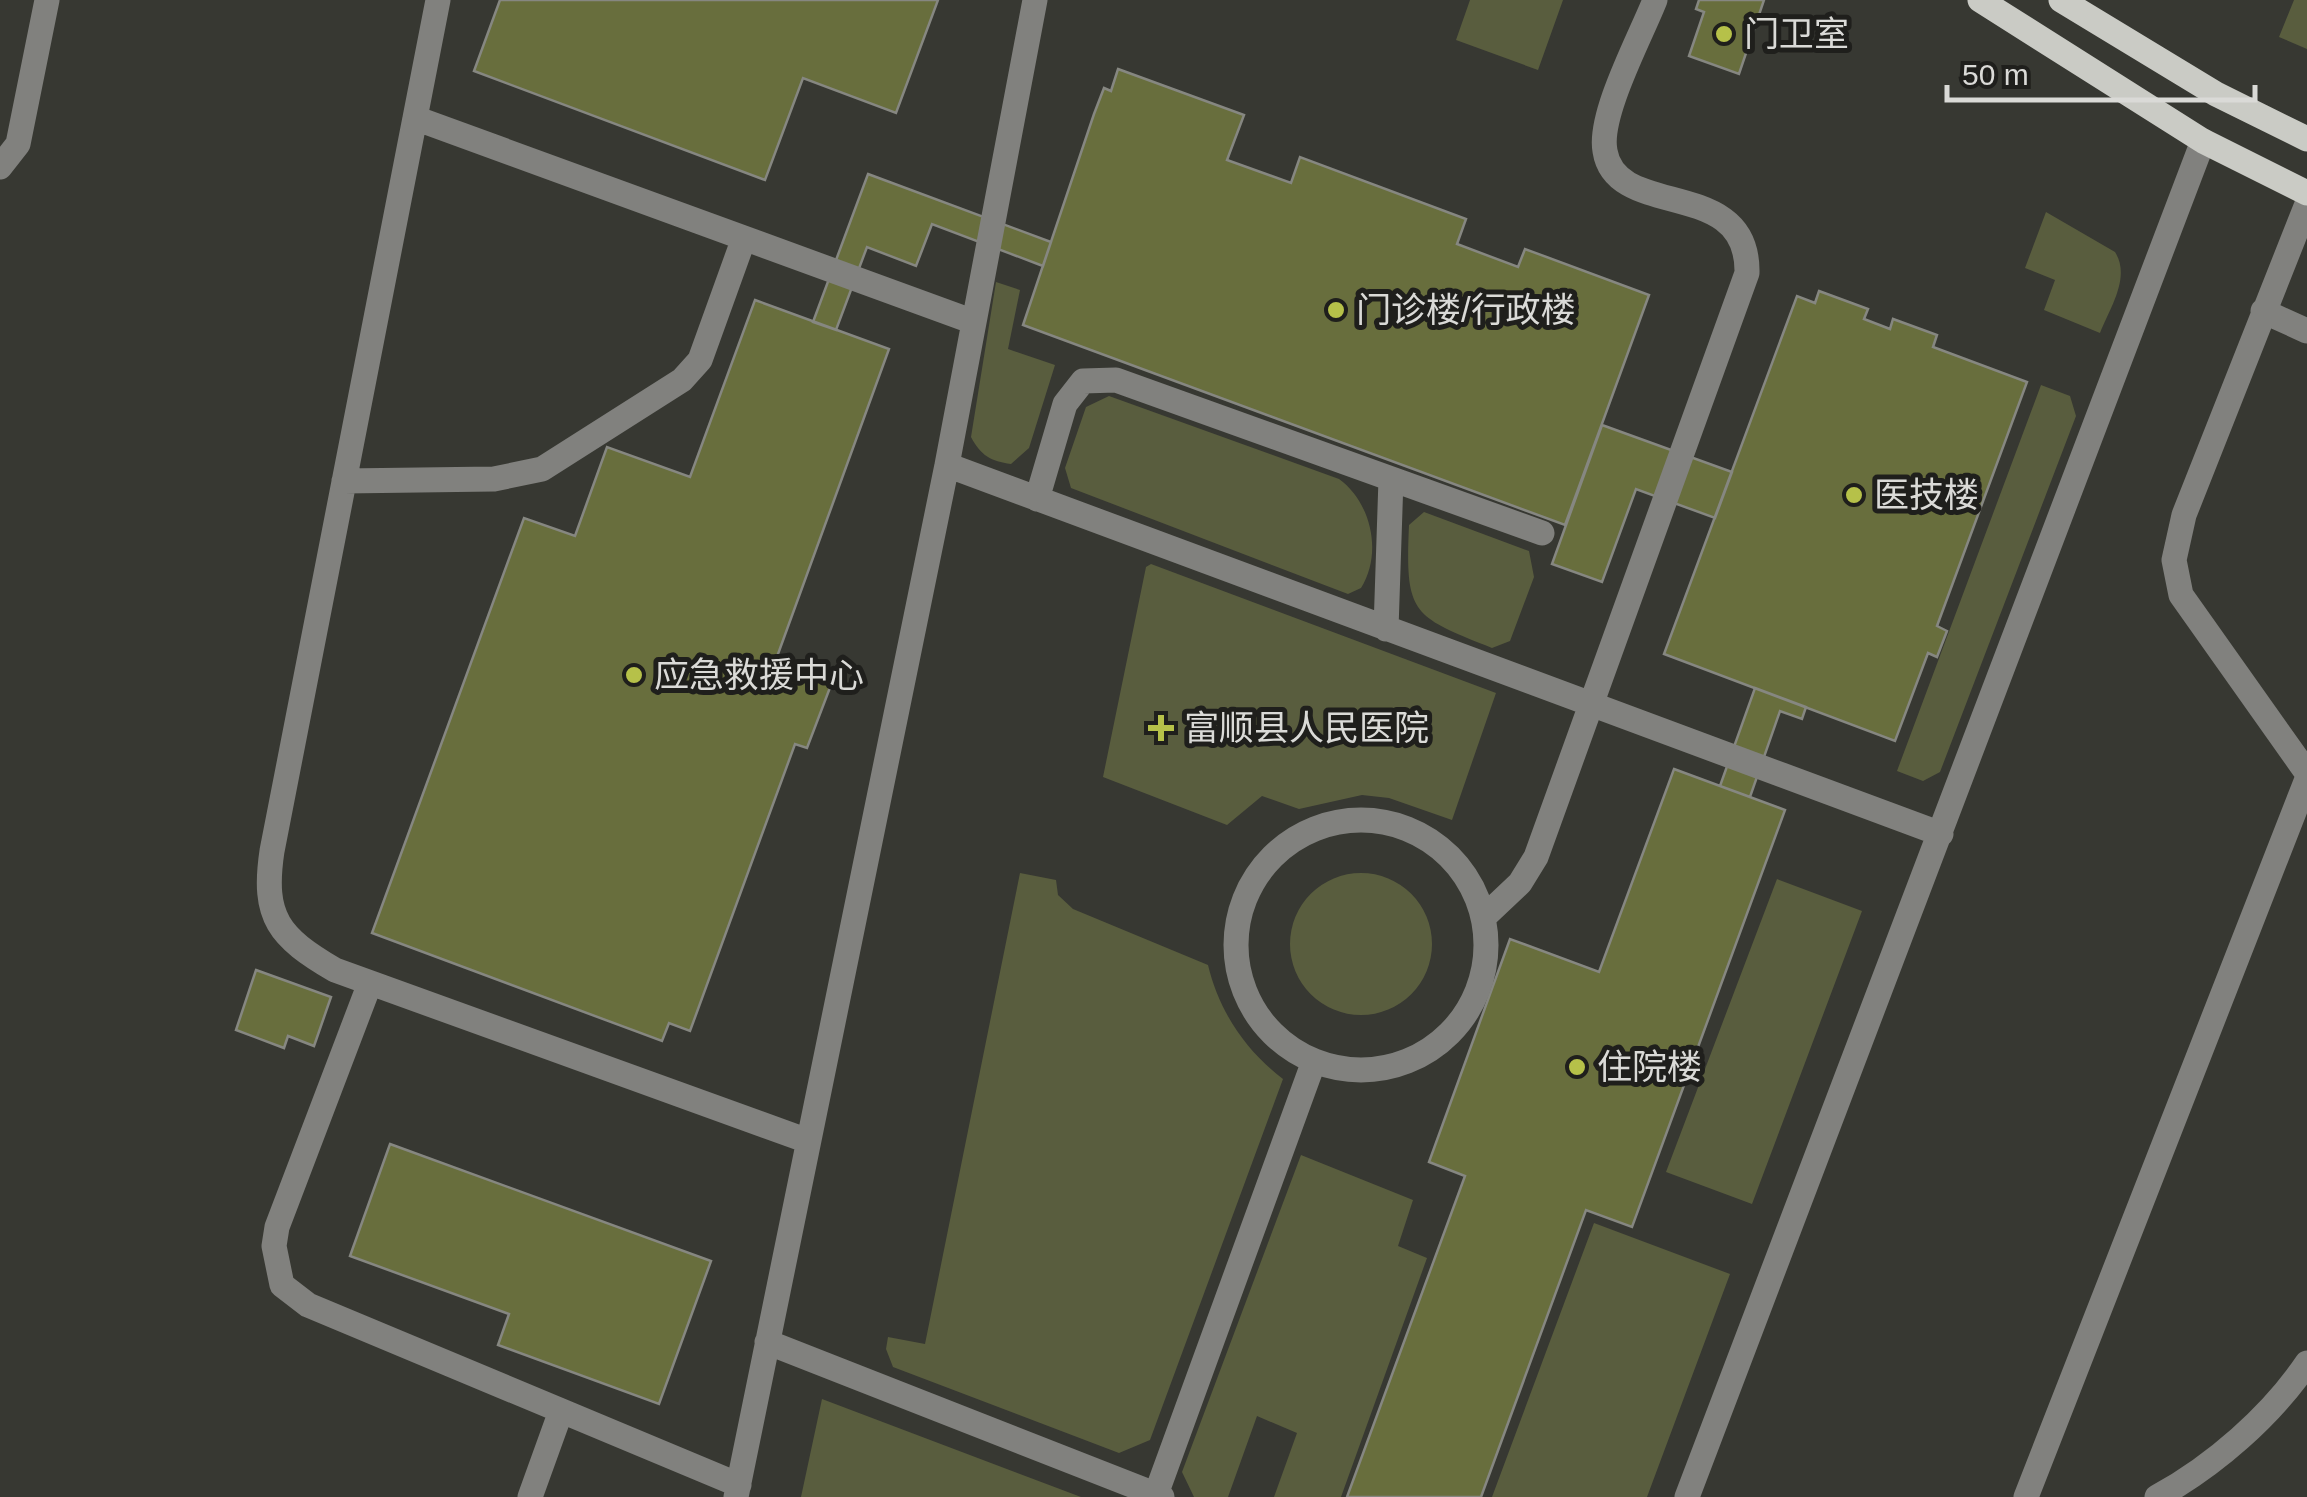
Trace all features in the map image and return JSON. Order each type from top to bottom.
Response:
[{"type":"main road","points":[[1980,0],[2203,141],[2307,193]]},
{"type":"main road","points":[[2061,0],[2216,94],[2307,139]]},
{"type":"lane","points":[[0,167],[18,144],[47,0]]},
{"type":"lane","points":[[438,0],[272,851],[268,901],[278,925],[295,947],[335,970],[808,1140]]},
{"type":"lane","points":[[370,982],[277,1226],[274,1246],[282,1285],[308,1306],[562,1411],[737,1491],[946,465],[1035,0]]},
{"type":"lane","points":[[1484,918],[1520,883],[1536,858],[1747,273],[1748,251],[1741,234],[1723,217],[1624,182],[1604,152],[1605,127],[1655,0]]},
{"type":"lane","points":[[414,118],[974,322]]},
{"type":"lane","points":[[1688,1497],[2203,141]]},
{"type":"lane","points":[[2026,1497],[2307,776],[2181,595],[2174,560],[2184,514],[2307,204]]},
{"type":"lane","points":[[344,481],[494,478],[542,469],[682,380],[700,360],[744,238]]},
{"type":"lane","points":[[2263,311],[2307,331]]},
{"type":"lane","points":[[1037,499],[1065,404],[1083,381],[1116,380],[1542,532]]},
{"type":"lane","points":[[946,465],[1940,834]]},
{"type":"lane","points":[[1386,629],[1391,479]]},
{"type":"lane","points":[[1362,818],[1416,832],[1460,867],[1484,918],[1485,960],[1474,1000],[1438,1044],[1388,1068],[1360,1071],[1314,1061],[1282,1043],[1262,1023],[1238,972],[1239,916],[1256,877],[1283,846],[1334,822],[1362,818]]},
{"type":"lane","points":[[768,1342],[1158,1495],[1314,1061]]},
{"type":"lane","points":[[2158,1497],[2239,1438],[2288,1391],[2307,1363]]},
{"type":"lane","points":[[530,1497],[562,1411]]},
{"type":"green space","points":[[1470,0],[1563,0],[1538,70],[1456,40]]},
{"type":"green space","points":[[2294,0],[2307,0],[2307,49],[2279,37]]},
{"type":"green space","points":[[2046,212],[2115,252],[2120,282],[2100,333],[2044,310],[2055,280],[2025,268]]},
{"type":"green space","points":[[996,282],[1020,290],[1008,349],[1055,365],[1029,448],[1011,464],[987,456],[971,437]]},
{"type":"green space","points":[[2041,385],[2070,396],[2076,416],[1940,772],[1923,781],[1897,771]]},
{"type":"green space","points":[[1109,396],[1339,479],[1359,501],[1370,529],[1371,559],[1361,588],[1348,594],[1071,488],[1065,468],[1086,407]]},
{"type":"green space","points":[[1424,512],[1529,551],[1534,577],[1510,641],[1492,648],[1445,628],[1419,608],[1409,578],[1409,525]]},
{"type":"green space","points":[[1151,564],[1496,693],[1452,820],[1389,798],[1362,795],[1299,809],[1262,796],[1227,825],[1103,777],[1146,567]]},
{"type":"green space","points":[[1020,873],[1056,880],[1058,895],[1073,909],[1208,965],[1235,1028],[1283,1079],[1150,1440],[1119,1453],[893,1367],[886,1349],[888,1337],[925,1344]]},
{"type":"green space","points":[[1361,873],[1388,879],[1411,894],[1426,917],[1432,944],[1426,971],[1411,994],[1388,1009],[1361,1015],[1334,1009],[1311,994],[1296,971],[1290,944],[1296,917],[1311,894],[1334,879]]},
{"type":"green space","points":[[1777,879],[1862,911],[1752,1204],[1666,1172]]},
{"type":"green space","points":[[1301,1155],[1413,1200],[1398,1246],[1427,1258],[1341,1497],[1274,1497],[1297,1433],[1257,1416],[1228,1497],[1194,1497],[1182,1472]]},
{"type":"green space","points":[[1594,1223],[1730,1274],[1647,1497],[1492,1497]]},
{"type":"green space","points":[[822,1399],[1081,1497],[801,1497]]},
{"type":"building","points":[[500,0],[938,0],[896,113],[803,78],[765,180],[474,71]]},
{"type":"building","name":"门卫室","points":[[1699,0],[1764,0],[1739,74],[1689,56],[1704,12],[1696,9]]},
{"type":"building","name":"门诊楼/行政楼","points":[[1118,69],[1244,115],[1227,160],[1291,183],[1300,157],[1466,219],[1457,244],[1518,267],[1525,249],[1649,295],[1565,525],[1023,325],[1094,114],[1104,88],[1111,91]]},
{"type":"building","points":[[868,174],[1051,242],[1043,266],[932,224],[916,266],[867,247],[836,330],[813,322]]},
{"type":"building","name":"医技楼","points":[[1819,291],[1868,309],[1864,319],[1890,329],[1893,319],[1937,335],[1933,347],[2027,382],[1937,626],[1947,631],[1937,657],[1928,653],[1895,741],[1664,654],[1797,296],[1815,303]]},
{"type":"building","name":"应急救援中心","points":[[755,300],[889,349],[774,665],[831,685],[807,748],[795,744],[690,1031],[669,1023],[662,1041],[372,933],[524,518],[575,536],[607,447],[690,477]]},
{"type":"building","points":[[1602,425],[1732,472],[1715,518],[1636,489],[1602,582],[1552,564]]},
{"type":"building","points":[[1755,688],[1806,707],[1802,719],[1780,711],[1750,797],[1720,786]]},
{"type":"building","name":"住院楼","points":[[1674,769],[1785,810],[1632,1227],[1586,1210],[1481,1497],[1347,1497],[1465,1176],[1429,1162],[1510,939],[1599,972]]},
{"type":"building","points":[[256,970],[331,997],[314,1046],[288,1036],[284,1048],[236,1030]]},
{"type":"building","points":[[390,1144],[711,1261],[659,1404],[498,1345],[509,1314],[350,1256]]},
{"type":"place","name":"门卫室","points":[[1724,34]]},
{"type":"place","name":"门诊楼/行政楼","points":[[1336,310]]},
{"type":"place","name":"医技楼","points":[[1854,495]]},
{"type":"place","name":"应急救援中心","points":[[634,675]]},
{"type":"place","name":"富顺县人民医院","points":[[1161,728]]},
{"type":"place","name":"住院楼","points":[[1577,1067]]}]
